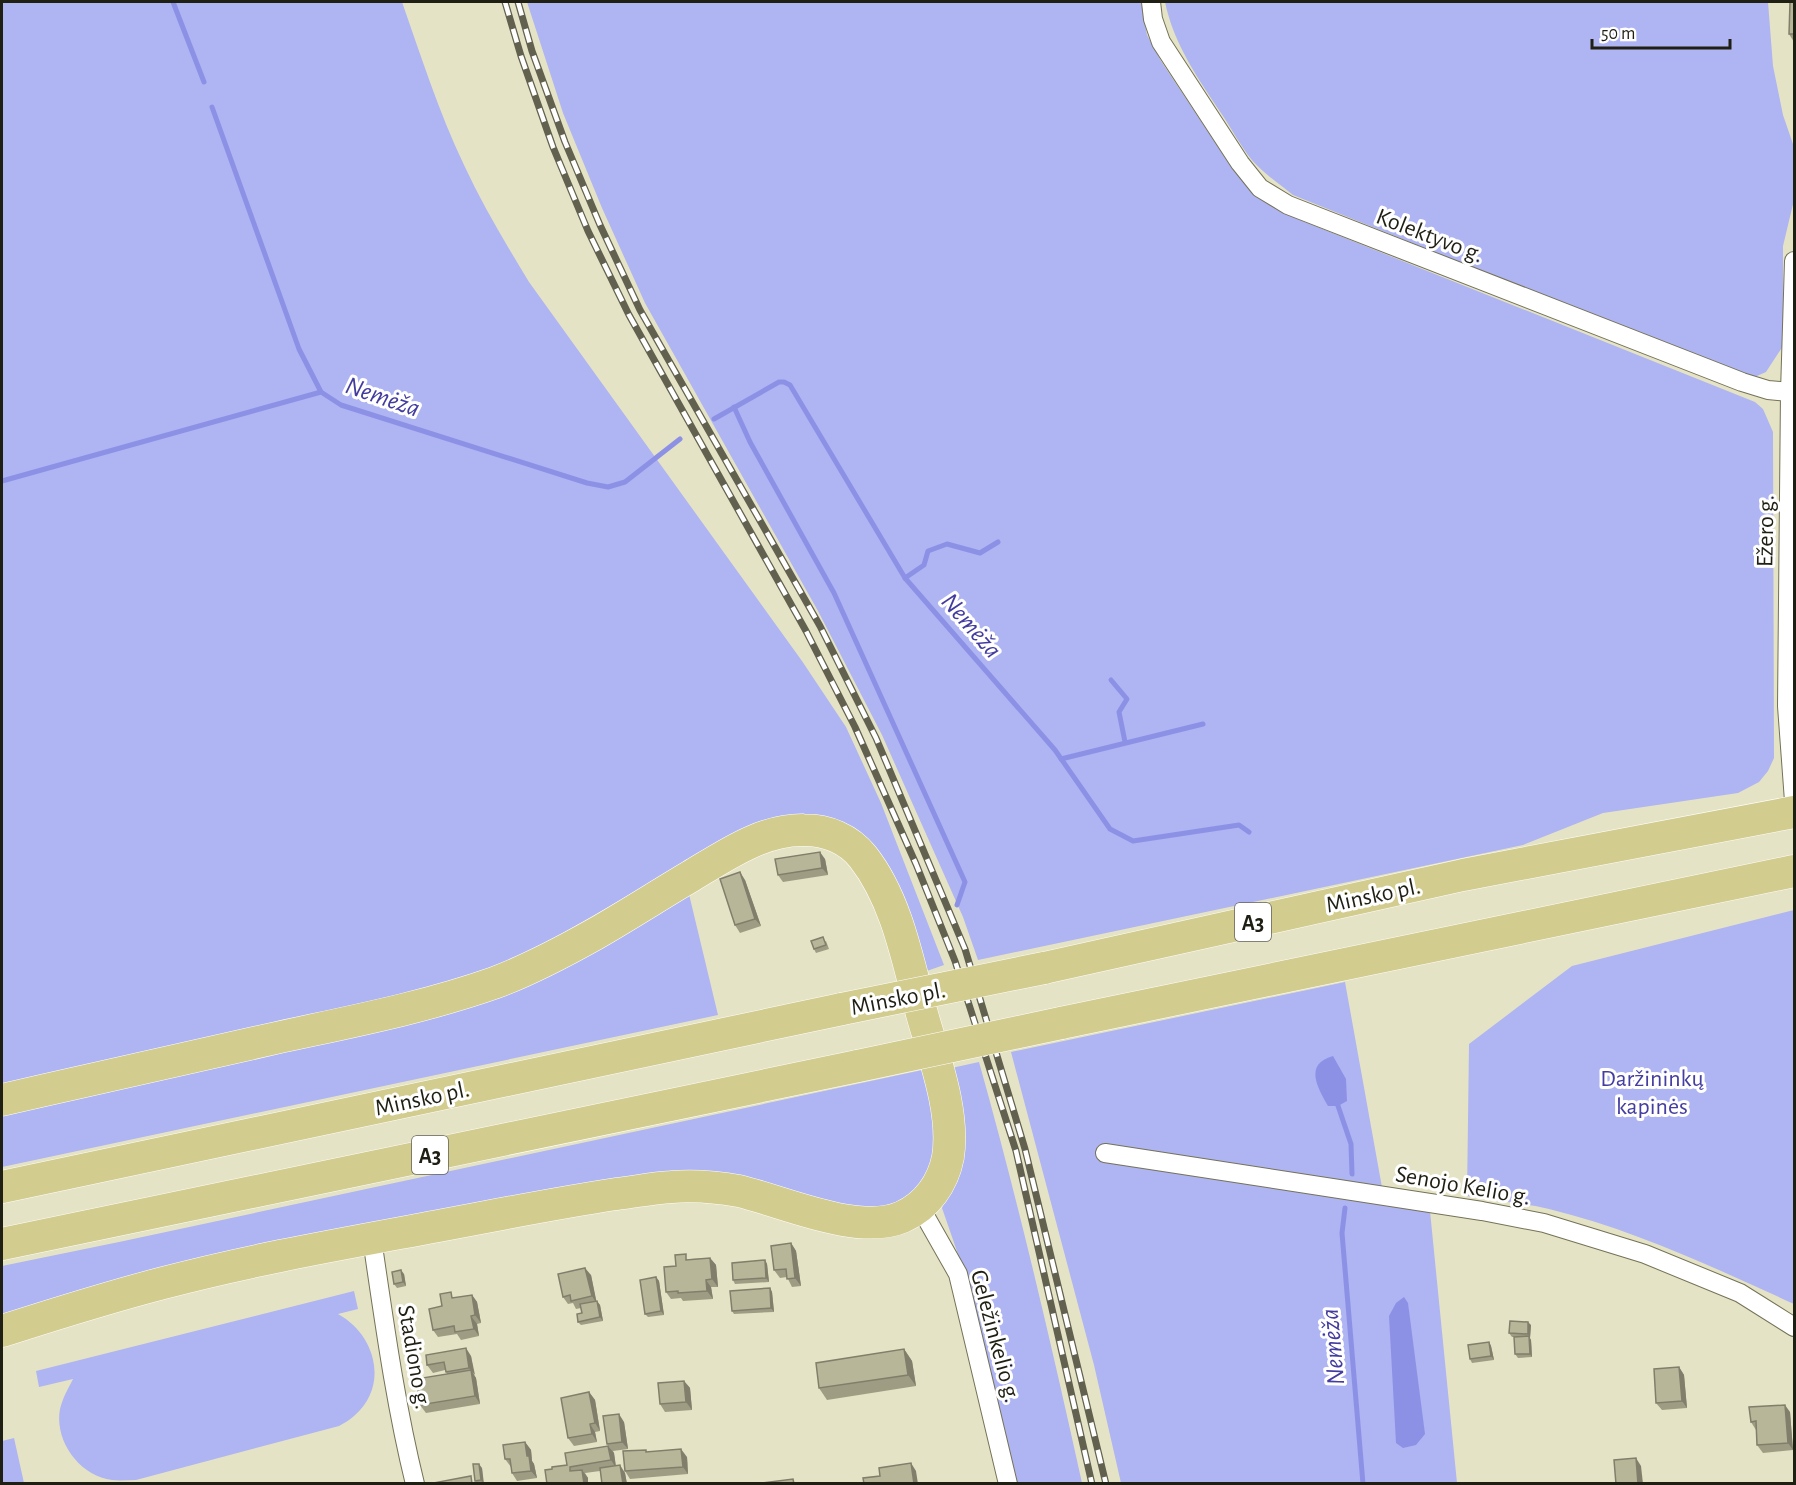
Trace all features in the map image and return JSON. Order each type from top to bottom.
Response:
[{"type":"highway","name":"Minsko pl.","points":[[2,1187],[1044,968],[1463,875],[1794,812]]},
{"type":"highway","points":[[2,1100],[380,1015],[454,996],[500,980],[545,960],[596,933],[756,839],[784,831],[809,829],[829,833],[847,842],[862,856],[883,891],[903,944],[942,1087],[949,1127],[949,1152],[945,1170],[935,1191],[920,1207],[906,1216],[888,1222],[864,1223],[843,1220],[734,1190],[674,1186],[594,1197],[269,1259],[164,1282],[2,1331]]},
{"type":"highway","name":"A3","points":[[2,1244],[1061,1023],[1788,875]]},
{"type":"street","name":"Kolektyvo g.","points":[[1151,2],[1153,19],[1161,42],[1240,163],[1260,188],[1287,205],[1742,382],[1768,390],[1790,393]]},
{"type":"street","name":"Ežero g.","points":[[1794,261],[1790,393],[1787,706],[1794,801]]},
{"type":"street","name":"Senojo Kelio g.","points":[[1105,1153],[1482,1211],[1544,1223],[1645,1254],[1734,1290],[1794,1327]]},
{"type":"street","name":"Geležinkelio g.","points":[[920,1207],[958,1274],[1008,1484]]},
{"type":"street","name":"Stadiono g.","points":[[372,1239],[387,1342],[415,1484]]},
{"type":"green space","points":[[2,2],[402,2],[455,145],[487,210],[529,282],[802,661],[846,727],[881,803],[944,965],[921,973],[868,845],[739,832],[563,933],[514,959],[467,977],[410,994],[2,1086]]},
{"type":"green space","points":[[527,2],[1141,2],[1147,35],[1161,61],[1234,171],[1255,193],[1295,218],[1755,402],[1763,409],[1773,432],[1774,758],[1768,771],[1759,782],[1738,793],[1603,813],[1523,845],[978,960],[963,917],[882,735],[818,611],[645,303],[602,208],[563,113]]},
{"type":"green space","points":[[1165,2],[1768,2],[1773,66],[1783,115],[1794,147],[1794,200],[1783,246],[1783,346],[1766,372],[1750,379],[1293,195],[1261,169],[1244,149],[1188,62],[1174,33]]},
{"type":"green space","points":[[688,890],[718,1015],[2,1167],[2,1113],[430,1017]]},
{"type":"green space","name":"Daržininkų kapinės","points":[[1794,910],[1794,1304],[1674,1251],[1612,1228],[1549,1209],[1467,1196],[1469,1044],[1572,966]]},
{"type":"green space","points":[[1345,982],[1385,1204],[1430,1211],[1457,1483],[1121,1483],[1094,1365],[1011,1052]]},
{"type":"green space","points":[[979,1062],[1033,1272],[1082,1483],[1016,1483],[968,1283],[942,1208],[954,1179],[947,1069]]},
{"type":"green space","points":[[927,1069],[938,1119],[933,1167],[915,1196],[874,1212],[736,1180],[2,1319],[2,1266]]},
{"type":"green space","points":[[354,1291],[358,1309],[338,1314],[351,1323],[369,1347],[375,1375],[372,1390],[365,1404],[339,1426],[136,1480],[112,1480],[90,1472],[80,1464],[65,1444],[59,1421],[60,1409],[73,1379],[39,1387],[36,1371]]},
{"type":"green space","points":[[14,1438],[24,1483],[2,1483],[2,1441]]},
{"type":"shaded area","points":[[1333,1056],[1346,1079],[1347,1101],[1338,1106],[1328,1106],[1317,1084],[1316,1070],[1324,1060]]},
{"type":"shaded area","points":[[1404,1297],[1408,1303],[1425,1434],[1416,1445],[1403,1448],[1396,1443],[1389,1316],[1396,1303]]},
{"type":"building","points":[[1790,2],[1794,2],[1794,34],[1789,34]]},
{"type":"building","points":[[820,852],[822,868],[778,875],[775,859]]},
{"type":"building","points":[[740,872],[755,919],[735,925],[720,879]]},
{"type":"building","points":[[823,937],[826,945],[814,949],[811,941]]},
{"type":"building","points":[[791,1243],[795,1278],[787,1279],[786,1269],[774,1270],[771,1246]]},
{"type":"building","points":[[686,1254],[686,1260],[710,1258],[712,1279],[706,1280],[707,1291],[666,1292],[664,1267],[676,1266],[675,1255]]},
{"type":"building","points":[[765,1260],[766,1278],[733,1280],[732,1263]]},
{"type":"building","points":[[585,1268],[592,1296],[571,1301],[570,1295],[563,1297],[558,1274]]},
{"type":"building","points":[[401,1270],[403,1282],[394,1284],[392,1272]]},
{"type":"building","points":[[656,1277],[661,1311],[645,1314],[640,1280]]},
{"type":"building","points":[[770,1288],[771,1308],[732,1311],[730,1291]]},
{"type":"building","points":[[451,1292],[452,1298],[472,1295],[475,1315],[471,1316],[474,1329],[455,1332],[454,1326],[433,1330],[429,1309],[442,1306],[440,1294]]},
{"type":"building","points":[[597,1301],[600,1317],[578,1322],[577,1314],[582,1313],[580,1304]]},
{"type":"building","points":[[1510,1321],[1528,1322],[1528,1334],[1509,1333]]},
{"type":"building","points":[[1529,1336],[1530,1354],[1515,1354],[1514,1337]]},
{"type":"building","points":[[1489,1342],[1491,1356],[1470,1359],[1468,1345]]},
{"type":"building","points":[[466,1348],[469,1368],[446,1372],[444,1362],[427,1365],[426,1355]]},
{"type":"building","points":[[904,1349],[908,1375],[819,1388],[816,1363]]},
{"type":"building","points":[[1679,1367],[1682,1401],[1656,1403],[1654,1369]]},
{"type":"building","points":[[471,1370],[475,1396],[420,1405],[416,1379]]},
{"type":"building","points":[[684,1381],[686,1402],[660,1404],[658,1383]]},
{"type":"building","points":[[589,1392],[595,1423],[590,1424],[592,1434],[568,1438],[561,1398]]},
{"type":"building","points":[[1785,1405],[1788,1443],[1757,1445],[1756,1421],[1751,1422],[1749,1407]]},
{"type":"building","points":[[619,1414],[622,1442],[607,1444],[603,1416]]},
{"type":"building","points":[[525,1442],[531,1471],[512,1473],[510,1459],[505,1459],[503,1445]]},
{"type":"building","points":[[608,1446],[611,1460],[570,1467],[570,1471],[582,1470],[584,1484],[547,1484],[545,1470],[567,1465],[565,1453]]},
{"type":"building","points":[[681,1449],[683,1467],[625,1471],[623,1451]]},
{"type":"building","points":[[1636,1458],[1638,1484],[1616,1484],[1614,1460]]},
{"type":"building","points":[[911,1463],[914,1484],[864,1484],[863,1478],[880,1476],[879,1468]]},
{"type":"building","points":[[473,1464],[479,1464],[481,1480],[475,1481]]},
{"type":"building","points":[[620,1465],[623,1484],[602,1484],[600,1468]]},
{"type":"building","points":[[471,1476],[472,1484],[433,1484],[433,1483]]},
{"type":"building","points":[[793,1479],[794,1484],[762,1484],[762,1483]]},
{"type":"waterway","name":"Nemėža","points":[[173,2],[204,82]]},
{"type":"waterway","name":"Nemėža","points":[[212,107],[299,349],[321,392],[341,405],[587,483],[608,487],[625,482],[680,439]]},
{"type":"waterway","name":"Nemėža","points":[[714,419],[779,382],[790,385],[905,578],[1055,750],[1110,829],[1133,841],[1239,825],[1249,832]]},
{"type":"waterway","points":[[2,481],[321,392]]},
{"type":"waterway","points":[[734,407],[750,442],[834,593],[965,882],[957,905]]},
{"type":"waterway","points":[[905,578],[924,565],[928,551],[947,544],[980,553],[998,542]]},
{"type":"waterway","points":[[1111,680],[1127,699],[1119,712],[1125,742]]},
{"type":"waterway","points":[[1061,759],[1203,724]]},
{"type":"waterway","name":"Nemėža","points":[[1336,1100],[1351,1144],[1352,1174]]},
{"type":"waterway","name":"Nemėža","points":[[1345,1208],[1342,1233],[1363,1484]]},
{"type":"railway","points":[[505,2],[553,147],[588,231],[629,315],[806,631],[855,727],[916,864],[955,961],[1016,1151],[1092,1484]]},
{"type":"railway","points":[[518,2],[532,51],[565,142],[600,225],[640,310],[820,626],[876,738],[965,949],[1025,1149],[1106,1484]]}]
